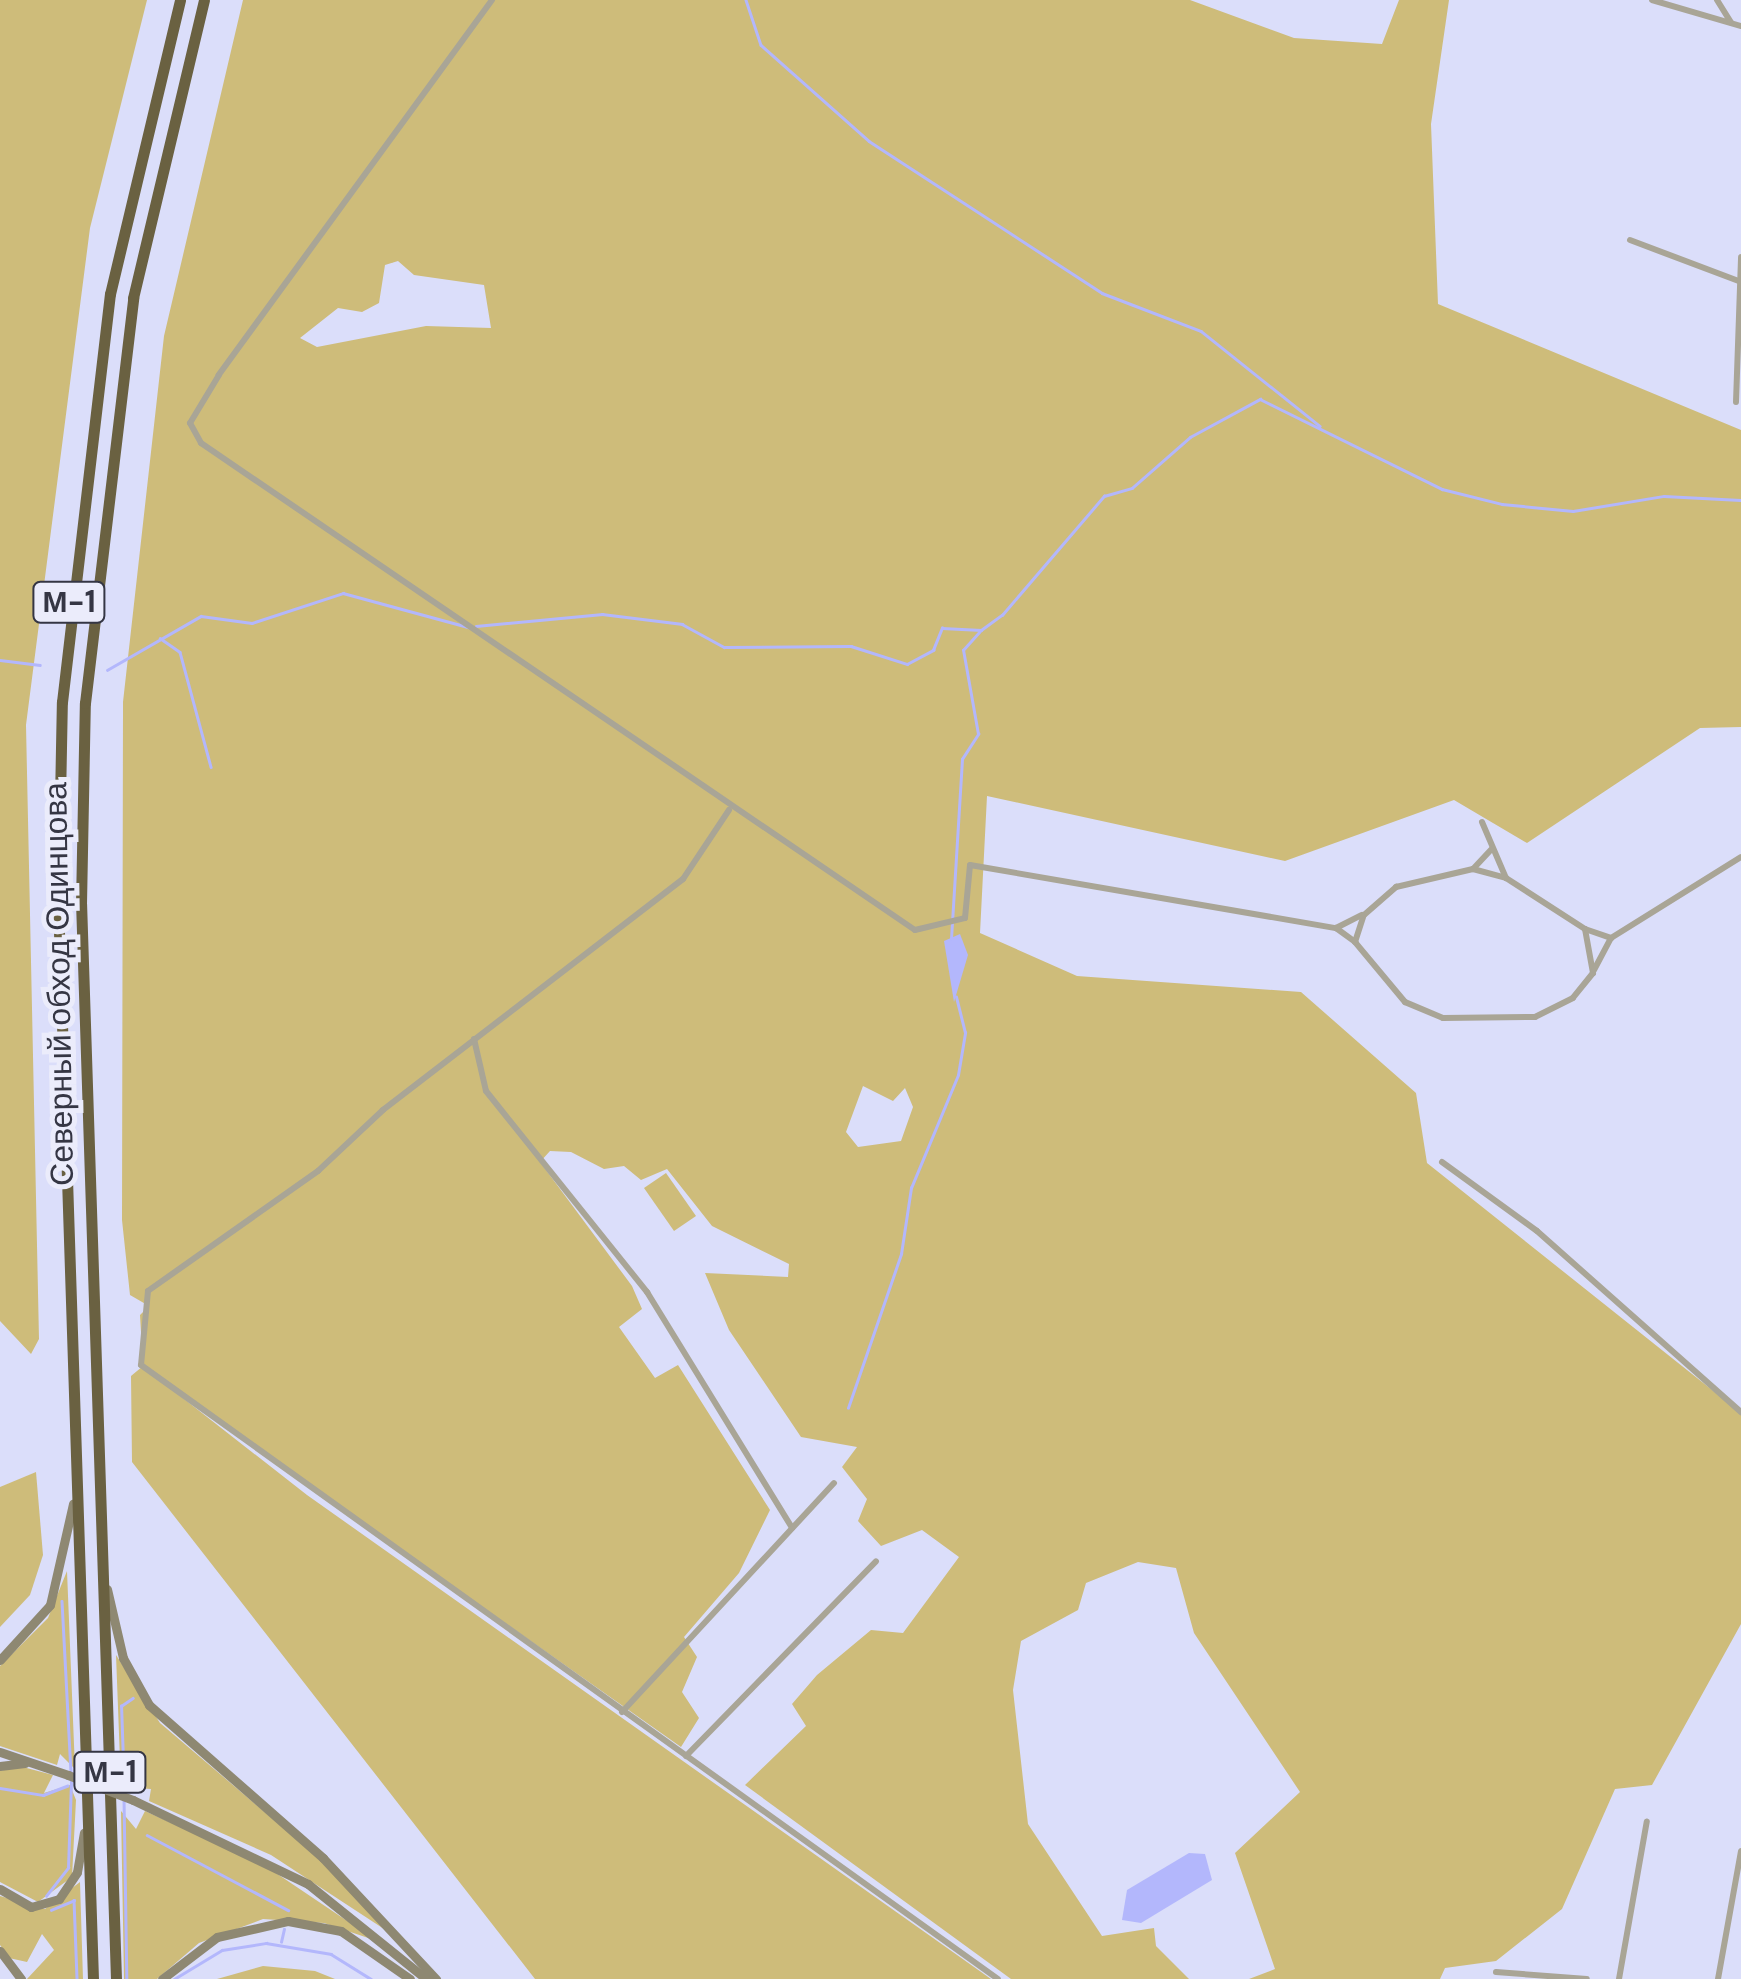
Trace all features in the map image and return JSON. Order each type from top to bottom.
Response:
[{"type":"highway","name":"Северный обход Одинцова","points":[[93,1979],[58,904],[65,665],[110,294],[180,0]]},
{"type":"highway","name":"Северный обход Одинцова","points":[[116,1979],[81,904],[85,703],[130,312],[204,0]]},
{"type":"street","points":[[492,0],[190,423],[201,443],[481,628],[729,810],[915,930],[966,918],[970,865],[1336,928],[1355,942],[1405,1002],[1443,1018],[1535,1017],[1573,998],[1593,973],[1611,938],[1741,857]]},
{"type":"street","points":[[1652,0],[1741,26]]},
{"type":"street","points":[[1717,0],[1731,23]]},
{"type":"street","points":[[1630,240],[1739,280]]},
{"type":"street","points":[[1736,402],[1741,257]]},
{"type":"street","points":[[729,810],[683,879],[474,1040],[318,1171],[148,1291],[140,1365],[998,1979]]},
{"type":"street","points":[[1482,822],[1506,878]]},
{"type":"street","points":[[1473,869],[1492,850]]},
{"type":"street","points":[[1336,928],[1364,915],[1396,887],[1473,869],[1506,878],[1585,929],[1611,938]]},
{"type":"street","points":[[1355,942],[1364,915]]},
{"type":"street","points":[[1585,929],[1593,973]]},
{"type":"street","points":[[474,1040],[486,1090],[648,1292],[792,1528]]},
{"type":"street","points":[[1442,1162],[1537,1231],[1741,1412]]},
{"type":"street","points":[[0,1660],[38,1623],[61,1579],[77,1466]]},
{"type":"street","points":[[622,1712],[834,1483]]},
{"type":"street","points":[[686,1756],[876,1561]]},
{"type":"street","points":[[103,1566],[123,1658],[149,1705],[323,1858],[436,1979]]},
{"type":"street","points":[[0,1752],[134,1800],[308,1884],[426,1979]]},
{"type":"street","points":[[0,1766],[42,1766]]},
{"type":"street","points":[[0,1889],[31,1907],[66,1893],[82,1851],[87,1790]]},
{"type":"street","points":[[1619,1979],[1647,1821]]},
{"type":"street","points":[[1718,1979],[1741,1851]]},
{"type":"street","points":[[162,1979],[217,1937],[288,1921],[341,1931],[410,1979]]},
{"type":"street","points":[[0,1951],[21,1979]]},
{"type":"street","points":[[1496,1972],[1587,1979]]},
{"type":"shaded area","points":[[0,0],[147,0],[90,228],[26,725],[39,1339],[31,1354],[0,1321]]},
{"type":"shaded area","points":[[243,0],[1190,0],[1294,38],[1382,44],[1399,0],[1449,0],[1431,124],[1438,304],[1741,430],[1741,727],[1700,728],[1527,843],[1454,800],[1285,861],[987,796],[980,933],[1077,976],[1301,992],[1416,1093],[1427,1163],[1741,1413],[1741,1624],[1652,1785],[1615,1789],[1562,1909],[1496,1961],[1445,1968],[1440,1979],[1249,1979],[1275,1969],[1235,1853],[1300,1792],[1194,1633],[1176,1568],[1138,1562],[1086,1583],[1078,1610],[1021,1641],[1013,1690],[1028,1824],[1102,1936],[1154,1928],[1156,1946],[1189,1979],[1011,1979],[745,1785],[806,1726],[792,1704],[817,1675],[871,1630],[903,1633],[959,1557],[922,1530],[881,1546],[858,1521],[867,1499],[842,1467],[857,1447],[801,1437],[729,1330],[705,1273],[788,1277],[789,1264],[712,1226],[667,1169],[641,1180],[624,1166],[604,1169],[571,1152],[550,1151],[540,1162],[632,1286],[642,1309],[619,1327],[655,1378],[678,1365],[770,1510],[739,1573],[684,1637],[697,1657],[682,1692],[699,1718],[681,1747],[156,1377],[307,1495],[991,1979],[535,1979],[132,1462],[131,1376],[143,1366],[140,1315],[149,1306],[130,1295],[122,1220],[123,702],[164,336]],"holes":[[[398,261],[414,275],[484,285],[491,328],[426,326],[317,347],[300,338],[338,308],[362,312],[379,303],[385,265]],[[863,1086],[893,1101],[905,1088],[913,1107],[901,1141],[858,1147],[846,1132]]]},
{"type":"shaded area","points":[[666,1173],[696,1216],[674,1231],[644,1188]]},
{"type":"shaded area","points":[[36,1472],[43,1555],[30,1595],[0,1627],[0,1487]]},
{"type":"shaded area","points":[[67,1571],[75,1769],[60,1754],[57,1765],[0,1746],[0,1666],[48,1618]]},
{"type":"shaded area","points":[[116,1655],[160,1723],[321,1860],[384,1929],[271,1855],[149,1801],[151,1789],[121,1787]]},
{"type":"shaded area","points":[[19,1766],[53,1775],[44,1793],[70,1785],[76,1800],[72,1877],[38,1902],[0,1882],[0,1771]]},
{"type":"shaded area","points":[[121,1811],[136,1829],[145,1811],[264,1865],[377,1941],[324,1923],[263,1919],[199,1943],[157,1979],[124,1979]]},
{"type":"shaded area","points":[[80,1882],[83,1979],[27,1979],[54,1950],[42,1934],[27,1962],[9,1958],[0,1945],[0,1896],[45,1909]]},
{"type":"shaded area","points":[[263,1966],[315,1971],[335,1979],[217,1979]]},
{"type":"water","points":[[960,934],[968,955],[954,1002],[944,941]]},
{"type":"water","points":[[1189,1853],[1205,1854],[1212,1880],[1141,1923],[1122,1920],[1127,1890]]},
{"type":"waterway","points":[[746,0],[761,45],[869,141],[1102,293],[1201,331],[1320,426]]},
{"type":"waterway","points":[[476,626],[602,614],[682,624],[724,647],[851,646],[907,664],[933,650],[942,628],[981,630],[1002,615],[1104,496],[1132,488],[1190,437],[1260,399],[1442,489],[1502,504],[1573,511],[1664,496],[1741,500]]},
{"type":"waterway","points":[[107,670],[201,616],[252,623],[343,593],[468,627]]},
{"type":"waterway","points":[[951,939],[962,759],[978,734],[963,650],[980,631]]},
{"type":"waterway","points":[[160,638],[180,652],[211,767]]},
{"type":"waterway","points":[[0,660],[40,665]]},
{"type":"waterway","points":[[848,1408],[901,1254],[911,1188],[958,1075],[965,1033],[956,997]]},
{"type":"waterway","points":[[62,1601],[71,1772]]},
{"type":"waterway","points":[[124,1790],[121,1706],[133,1698]]},
{"type":"waterway","points":[[46,1896],[68,1868],[71,1780]]},
{"type":"waterway","points":[[0,1788],[43,1795],[67,1786]]},
{"type":"waterway","points":[[124,1798],[127,1979]]},
{"type":"waterway","points":[[147,1835],[288,1910]]},
{"type":"waterway","points":[[51,1910],[74,1900],[77,1979]]},
{"type":"waterway","points":[[281,1942],[284,1929]]},
{"type":"waterway","points":[[174,1979],[222,1950],[266,1943],[331,1954],[371,1979]]}]
